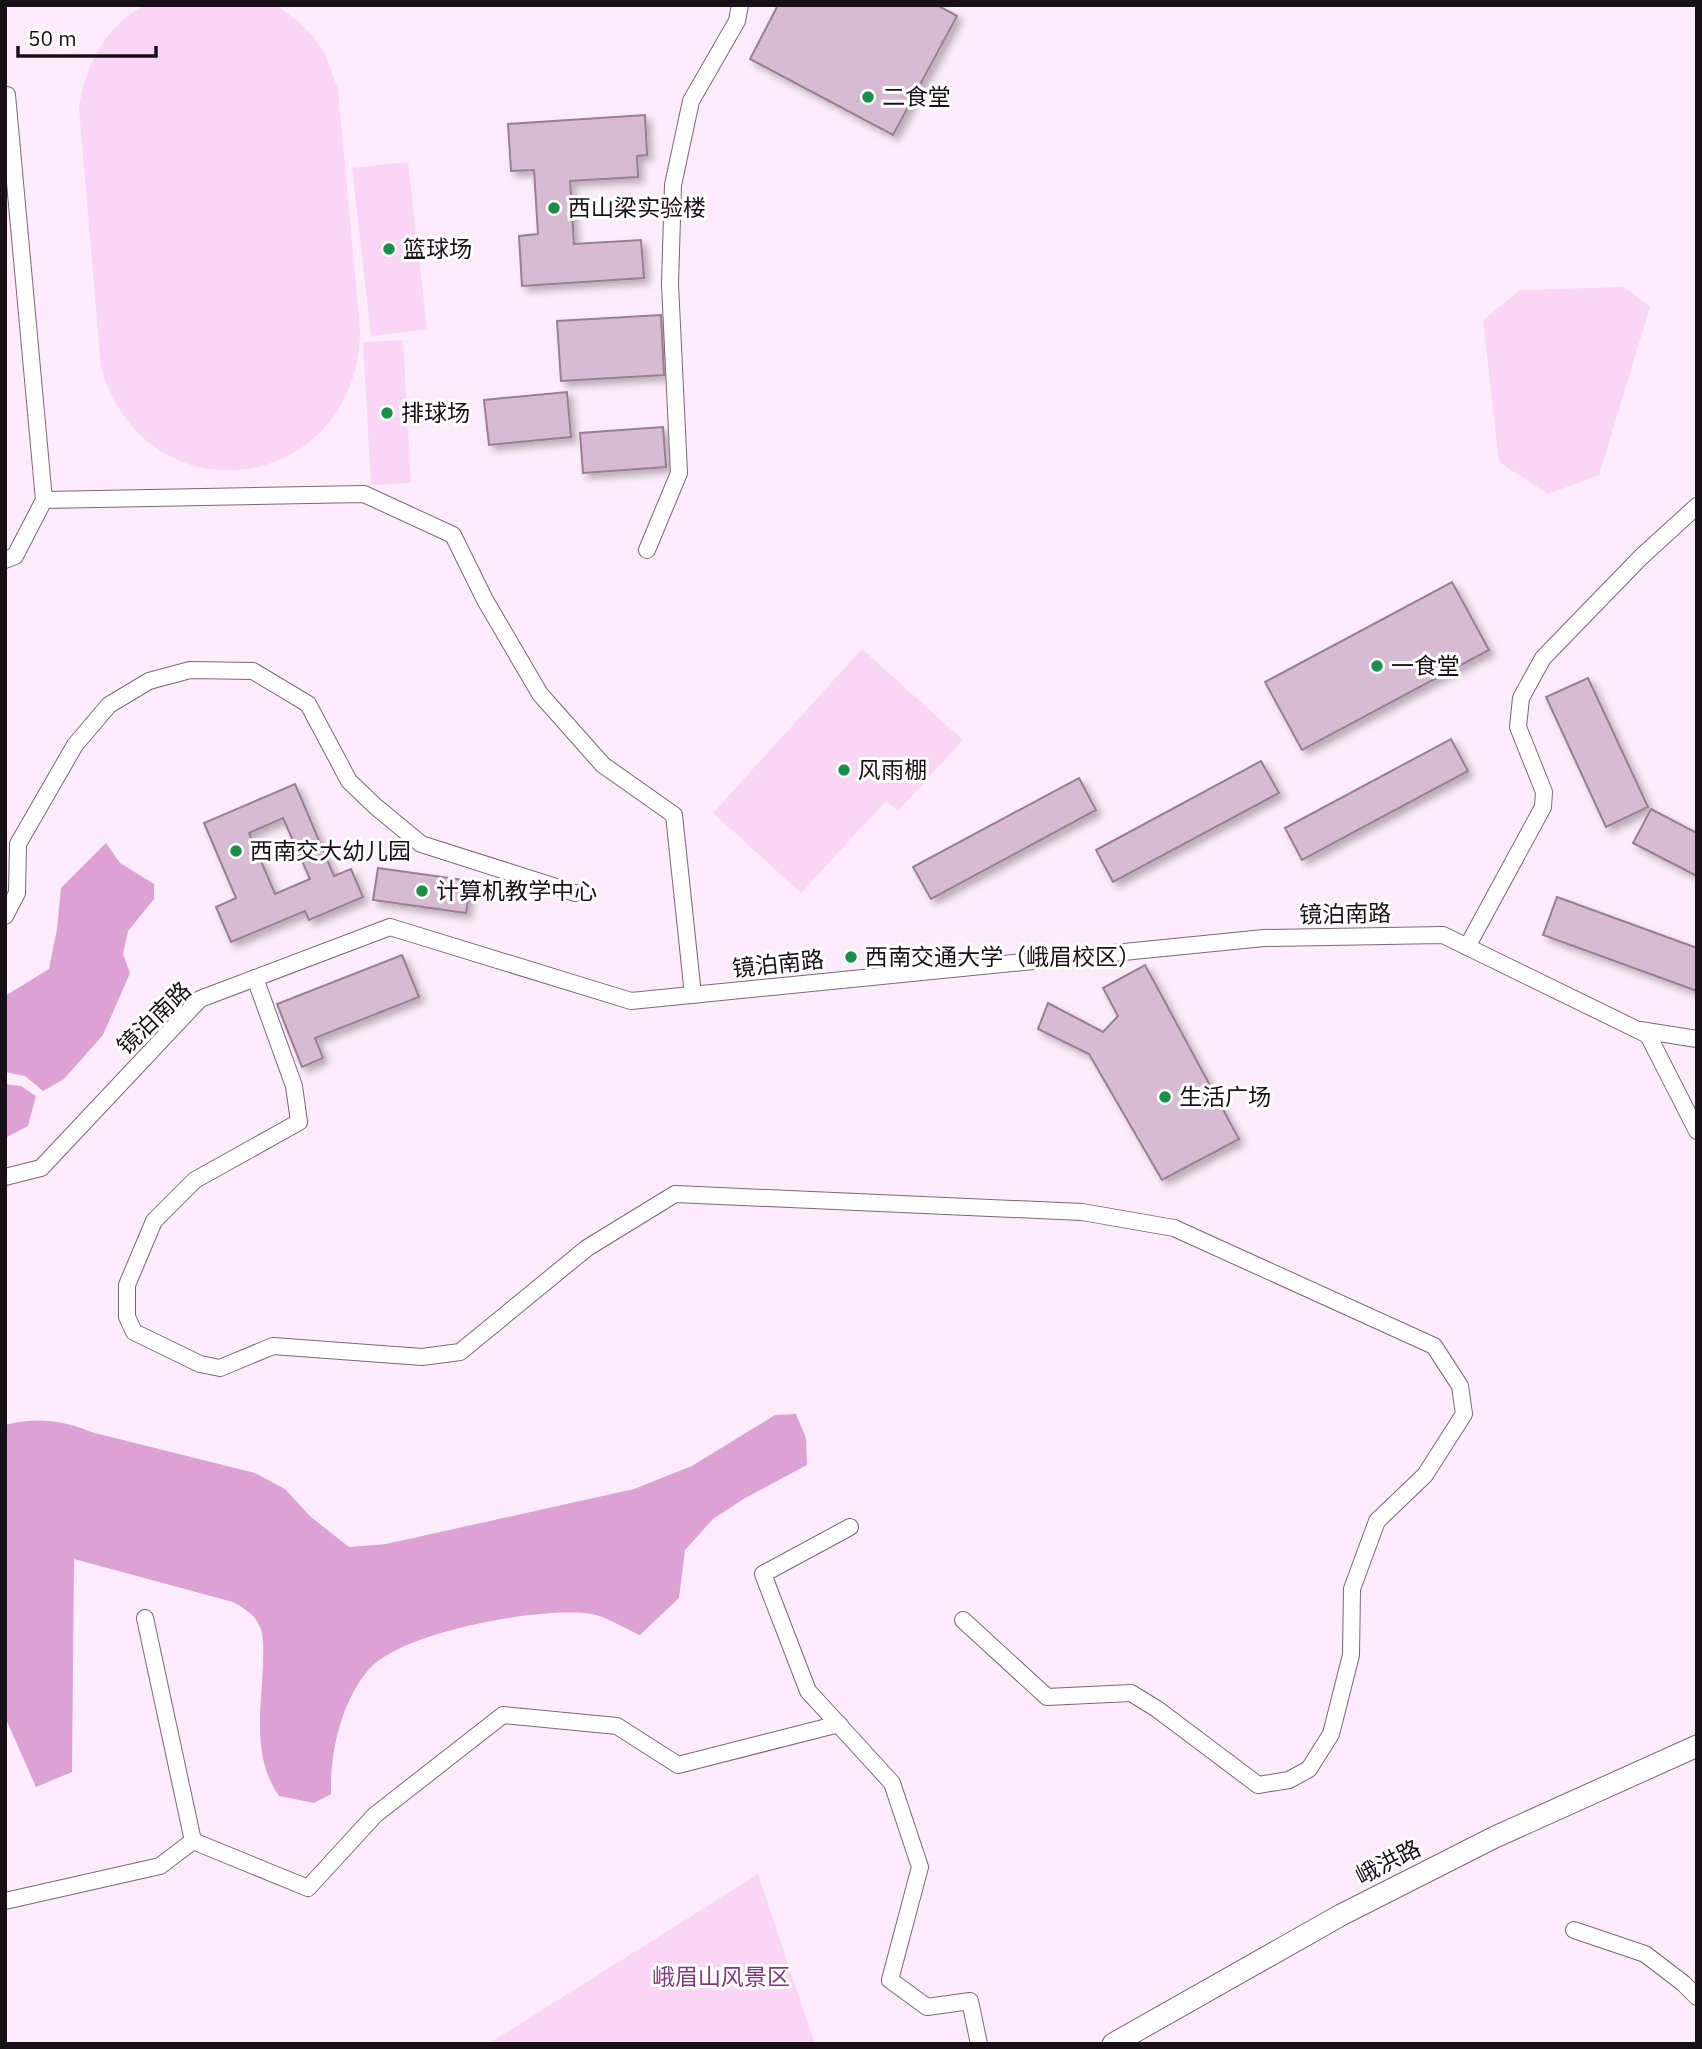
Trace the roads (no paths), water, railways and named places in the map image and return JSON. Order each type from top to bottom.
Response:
[{"type":"main road","name":"峨洪路","points":[[1113,2044],[1341,1915],[1495,1837],[1697,1746]]},
{"type":"street","points":[[648,550],[680,473],[670,284],[673,185],[691,101],[737,21],[740,5]]},
{"type":"street","points":[[5,560],[15,556],[44,500],[7,95]]},
{"type":"street","points":[[44,500],[364,494],[453,535],[485,600],[540,694],[603,765],[674,815],[693,995]]},
{"type":"street","points":[[1467,947],[1543,807],[1544,792],[1518,727],[1521,698],[1543,658],[1641,557],[1697,506]]},
{"type":"street","points":[[5,916],[17,893],[18,844],[75,745],[109,705],[149,681],[190,670],[253,671],[308,704],[349,781],[421,844],[575,893]]},
{"type":"street","name":"镜泊南路","points":[[5,1177],[41,1168],[200,999],[390,927],[631,1001],[1264,938],[1443,935],[1648,1035],[1697,1130]]},
{"type":"street","points":[[254,978],[294,1086],[299,1122],[195,1180],[154,1221],[127,1285],[127,1317],[134,1332],[200,1364],[220,1368],[273,1346],[422,1357],[460,1352],[587,1248],[675,1194],[1082,1212],[1174,1228],[1434,1346],[1460,1386],[1464,1414],[1425,1475],[1377,1521],[1352,1589],[1351,1655],[1331,1734],[1309,1769],[1289,1780],[1258,1785],[1157,1709],[1130,1693],[1048,1697],[963,1620]]},
{"type":"street","points":[[1635,1029],[1697,1039]]},
{"type":"street","points":[[850,1527],[762,1574],[808,1691],[892,1783],[920,1867],[890,1980],[927,2007],[971,2000],[979,2044]]},
{"type":"street","points":[[145,1618],[193,1841]]},
{"type":"street","points":[[193,1841],[308,1888],[375,1815],[503,1715],[617,1726],[678,1765],[839,1724]]},
{"type":"street","points":[[5,1901],[160,1866],[193,1841]]},
{"type":"street","points":[[1574,1930],[1645,1954],[1697,1997]]},
{"type":"place","name":"二食堂","points":[[868,97]]},
{"type":"place","name":"西山梁实验楼","points":[[554,208]]},
{"type":"place","name":"篮球场","points":[[389,249]]},
{"type":"place","name":"排球场","points":[[387,413]]},
{"type":"place","name":"一食堂","points":[[1377,666]]},
{"type":"place","name":"风雨棚","points":[[844,770]]},
{"type":"place","name":"西南交大幼儿园","points":[[236,851]]},
{"type":"place","name":"计算机教学中心","points":[[422,891]]},
{"type":"place","name":"西南交通大学（峨眉校区）","points":[[851,957]]},
{"type":"place","name":"生活广场","points":[[1165,1097]]},
{"type":"park label","name":"峨眉山风景区","points":[[721,1977]]}]
